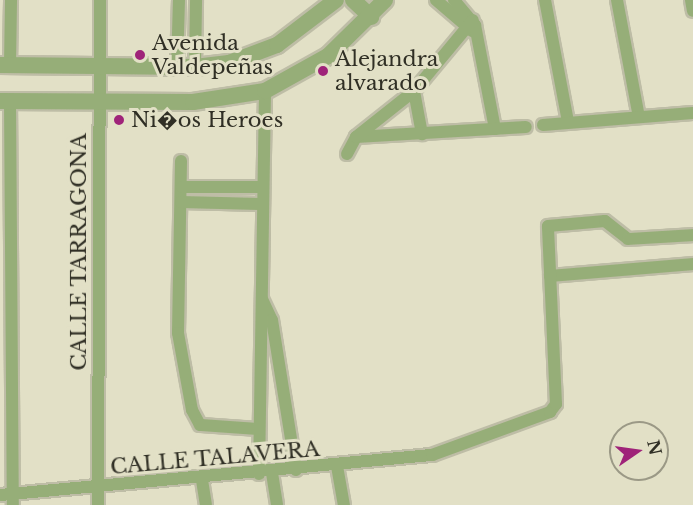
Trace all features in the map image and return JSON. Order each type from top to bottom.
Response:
[{"type":"street","points":[[11,0],[5,65],[177,67],[230,63],[277,45],[336,0]]},
{"type":"street","name":"CALLE TARRAGONA","points":[[98,505],[100,0]]},
{"type":"street","points":[[177,67],[179,0]]},
{"type":"street","points":[[195,67],[196,0]]},
{"type":"street","points":[[353,0],[371,17]]},
{"type":"street","points":[[8,498],[5,101],[205,102],[265,91],[328,56],[371,17],[385,0]]},
{"type":"street","points":[[436,0],[472,26]]},
{"type":"street","points":[[454,0],[472,26],[495,129]]},
{"type":"street","points":[[545,0],[568,122]]},
{"type":"street","points":[[617,0],[639,117]]},
{"type":"street","points":[[691,0],[693,11]]},
{"type":"street","points":[[346,154],[356,137],[414,92],[472,26]]},
{"type":"street","points":[[259,474],[261,187],[265,91]]},
{"type":"street","points":[[414,92],[422,134]]},
{"type":"street","points":[[543,125],[693,113]]},
{"type":"street","points":[[356,137],[526,127]]},
{"type":"street","points":[[181,161],[178,333],[195,419],[200,426],[259,429]]},
{"type":"street","points":[[182,187],[261,187]]},
{"type":"street","points":[[181,202],[261,204]]},
{"type":"street","points":[[693,235],[628,239],[605,221],[553,224],[547,231],[550,276],[693,264]]},
{"type":"street","name":"CALLE TALAVERA","points":[[8,498],[432,455],[556,409],[550,276]]},
{"type":"street","points":[[261,298],[272,320],[296,470]]},
{"type":"street","points":[[337,466],[344,505]]},
{"type":"street","points":[[272,473],[277,505]]},
{"type":"street","points":[[202,480],[206,505]]},
{"type":"place","name":"Avenida Valdepeñas","points":[[140,55]]},
{"type":"place","name":"Alejandra alvarado","points":[[323,71]]},
{"type":"place","name":"Ni�os Heroes","points":[[119,120]]}]
